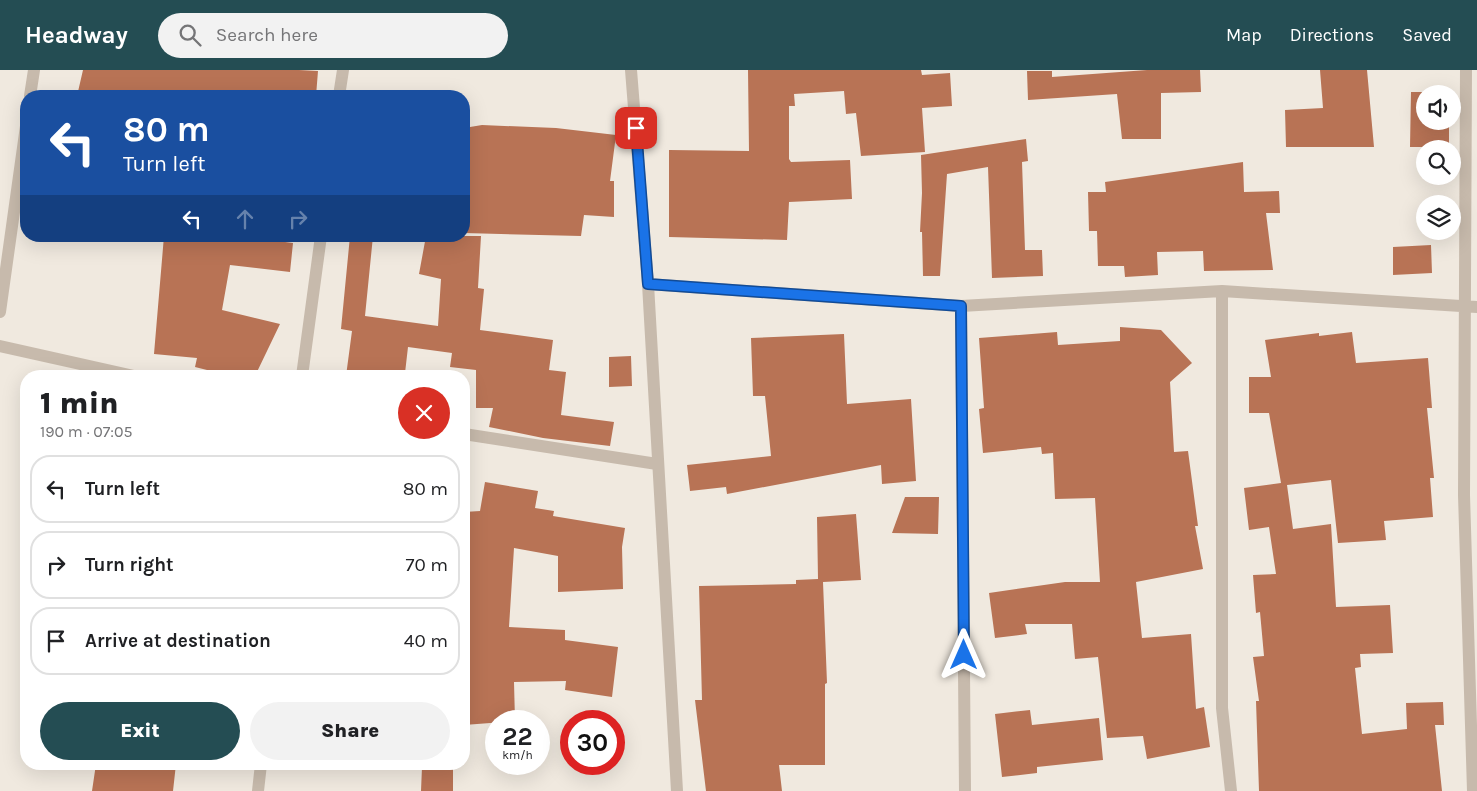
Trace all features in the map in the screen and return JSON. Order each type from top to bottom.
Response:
[{"type":"street","points":[[31,90],[34,70]]},
{"type":"street","points":[[340,90],[343,70]]},
{"type":"street","points":[[631,70],[648,284],[677,791]]},
{"type":"street","points":[[1466,70],[1471,307],[1464,495],[1473,791]]},
{"type":"street","points":[[0,312],[20,169]]},
{"type":"street","points":[[303,370],[320,242]]},
{"type":"street","points":[[648,284],[961,306],[1222,291],[1471,307]]},
{"type":"street","points":[[1222,291],[1222,708],[1231,791]]},
{"type":"street","points":[[961,306],[965,791]]},
{"type":"street","points":[[0,346],[107,370]]},
{"type":"street","points":[[470,435],[657,464]]},
{"type":"street","points":[[258,791],[260,770]]},
{"type":"building","points":[[83,70],[318,71],[316,90],[78,90]]},
{"type":"building","points":[[748,70],[921,70],[922,75],[950,73],[952,106],[922,108],[925,152],[861,156],[856,113],[846,114],[844,91],[794,94],[795,106],[789,106],[789,159],[791,162],[850,160],[852,199],[789,202],[787,240],[669,237],[669,150],[749,151]]},
{"type":"building","points":[[1147,70],[1200,70],[1201,92],[1161,93],[1161,139],[1122,139],[1117,94],[1028,100],[1027,71],[1052,71],[1052,77]]},
{"type":"building","points":[[1320,70],[1367,70],[1374,147],[1286,147],[1285,110],[1323,108]]},
{"type":"building","points":[[1411,92],[1416,92],[1416,130],[1449,130],[1449,140],[1416,140],[1416,147],[1410,147]]},
{"type":"building","points":[[482,125],[556,128],[616,135],[610,181],[614,181],[614,217],[584,215],[581,236],[470,233],[470,127]]},
{"type":"building","points":[[1026,139],[1028,161],[1022,162],[1025,250],[1042,250],[1043,276],[992,278],[988,167],[947,174],[940,276],[923,276],[922,232],[920,232],[921,155]]},
{"type":"building","points":[[1243,162],[1244,192],[1279,191],[1280,213],[1266,213],[1273,270],[1204,271],[1203,251],[1157,252],[1158,275],[1125,277],[1124,266],[1098,266],[1097,231],[1089,231],[1088,192],[1106,192],[1105,182]]},
{"type":"building","points":[[470,236],[481,236],[478,288],[484,289],[480,330],[553,340],[549,370],[566,372],[561,415],[614,422],[610,446],[543,438],[489,427],[493,408],[476,408],[476,370],[450,367],[452,353],[408,347],[405,370],[347,370],[352,331],[341,329],[349,242],[372,242],[365,316],[438,326],[441,279],[419,274],[425,242],[470,242]]},
{"type":"building","points":[[163,242],[293,243],[290,272],[230,265],[222,310],[280,324],[258,370],[207,370],[195,367],[197,358],[154,354]]},
{"type":"building","points":[[1431,245],[1432,273],[1393,275],[1393,247]]},
{"type":"building","points":[[1120,327],[1161,330],[1192,363],[1170,382],[1174,452],[1188,451],[1198,526],[1195,526],[1203,569],[1136,582],[1142,638],[1191,634],[1196,709],[1204,707],[1210,747],[1147,759],[1143,736],[1107,738],[1098,657],[1075,659],[1072,624],[1025,624],[1027,634],[995,638],[989,593],[1065,582],[1100,582],[1095,498],[1055,499],[1053,453],[1042,454],[1041,447],[983,453],[979,409],[984,408],[979,338],[1057,332],[1058,345],[1120,341]]},
{"type":"building","points":[[1352,332],[1356,363],[1428,358],[1432,408],[1427,408],[1434,478],[1430,478],[1433,517],[1384,521],[1386,540],[1338,543],[1331,480],[1287,485],[1293,529],[1331,524],[1336,607],[1390,605],[1393,653],[1360,654],[1361,667],[1355,668],[1362,734],[1407,729],[1406,703],[1443,702],[1444,725],[1435,725],[1442,791],[1259,791],[1256,701],[1259,701],[1253,657],[1264,656],[1260,612],[1256,613],[1253,575],[1276,574],[1269,527],[1249,530],[1244,488],[1281,483],[1269,413],[1249,413],[1249,377],[1271,377],[1265,340],[1319,333],[1319,336]]},
{"type":"building","points":[[844,334],[847,404],[911,399],[916,481],[882,484],[881,465],[727,494],[726,487],[690,491],[687,465],[771,456],[765,396],[753,396],[751,338]]},
{"type":"building","points":[[631,356],[632,386],[609,387],[609,357]]},
{"type":"building","points":[[485,482],[538,491],[535,508],[554,511],[553,516],[625,528],[622,547],[623,589],[558,592],[558,556],[514,548],[509,627],[565,630],[565,640],[618,647],[612,697],[565,690],[566,681],[514,682],[515,710],[485,710],[485,723],[470,725],[470,512],[480,511]]},
{"type":"building","points":[[905,497],[939,497],[938,534],[892,533]]},
{"type":"building","points":[[856,514],[861,580],[823,582],[827,683],[825,684],[825,765],[779,765],[782,791],[706,791],[695,700],[702,700],[699,586],[796,584],[796,580],[818,579],[817,517]]},
{"type":"building","points":[[1030,710],[1032,725],[1099,718],[1103,760],[1037,767],[1037,773],[1002,777],[995,714]]},
{"type":"building","points":[[95,770],[175,770],[173,791],[92,791]]},
{"type":"building","points":[[422,770],[453,770],[453,791],[421,791]]},
{"type":"route","points":[[636,128],[648,284],[961,306],[964,655]]}]
